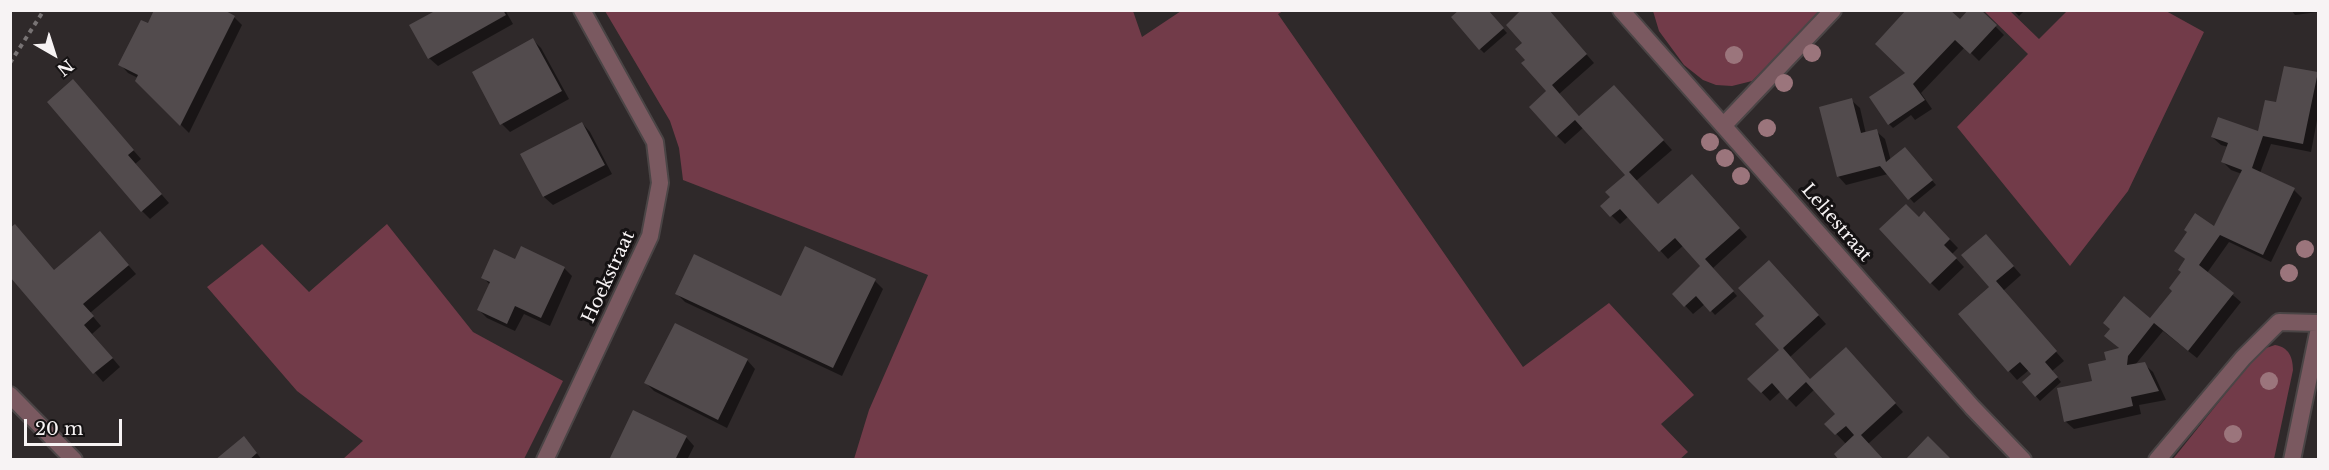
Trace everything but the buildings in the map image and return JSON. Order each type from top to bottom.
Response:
[{"type":"street","name":"Hoekstraat","points":[[545,459],[650,236],[660,183],[655,142],[582,10]]},
{"type":"street","name":"Leliestraat","points":[[1621,10],[1972,407],[2023,459]]},
{"type":"street","points":[[1724,125],[1833,10]]},
{"type":"street","points":[[2157,459],[2243,358],[2279,322],[2319,323]]},
{"type":"street","points":[[2292,459],[2319,333]]},
{"type":"street","points":[[10,395],[74,459]]},
{"type":"path","points":[[10,63],[44,10]]},
{"type":"shaded area","points":[[2068,10],[2166,11],[2204,32],[2128,191],[2070,266],[1957,127],[2028,54],[1984,11],[2010,11],[2039,39]]},
{"type":"shaded area","points":[[605,11],[1133,11],[1142,37],[1181,11],[1283,11],[1278,14],[1523,367],[1609,303],[1694,395],[1661,424],[1688,452],[1679,460],[854,459],[869,410],[928,275],[683,180],[679,148],[670,121]]},
{"type":"shaded area","points":[[1653,11],[1821,11],[1752,81],[1732,86],[1716,85],[1703,80],[1684,65],[1659,31]]},
{"type":"shaded area","points":[[387,224],[473,332],[563,381],[524,459],[343,459],[363,441],[297,391],[207,287],[262,244],[309,292]]},
{"type":"shaded area","points":[[2275,345],[2287,351],[2293,370],[2274,459],[2173,459],[2251,362],[2266,348]]}]
